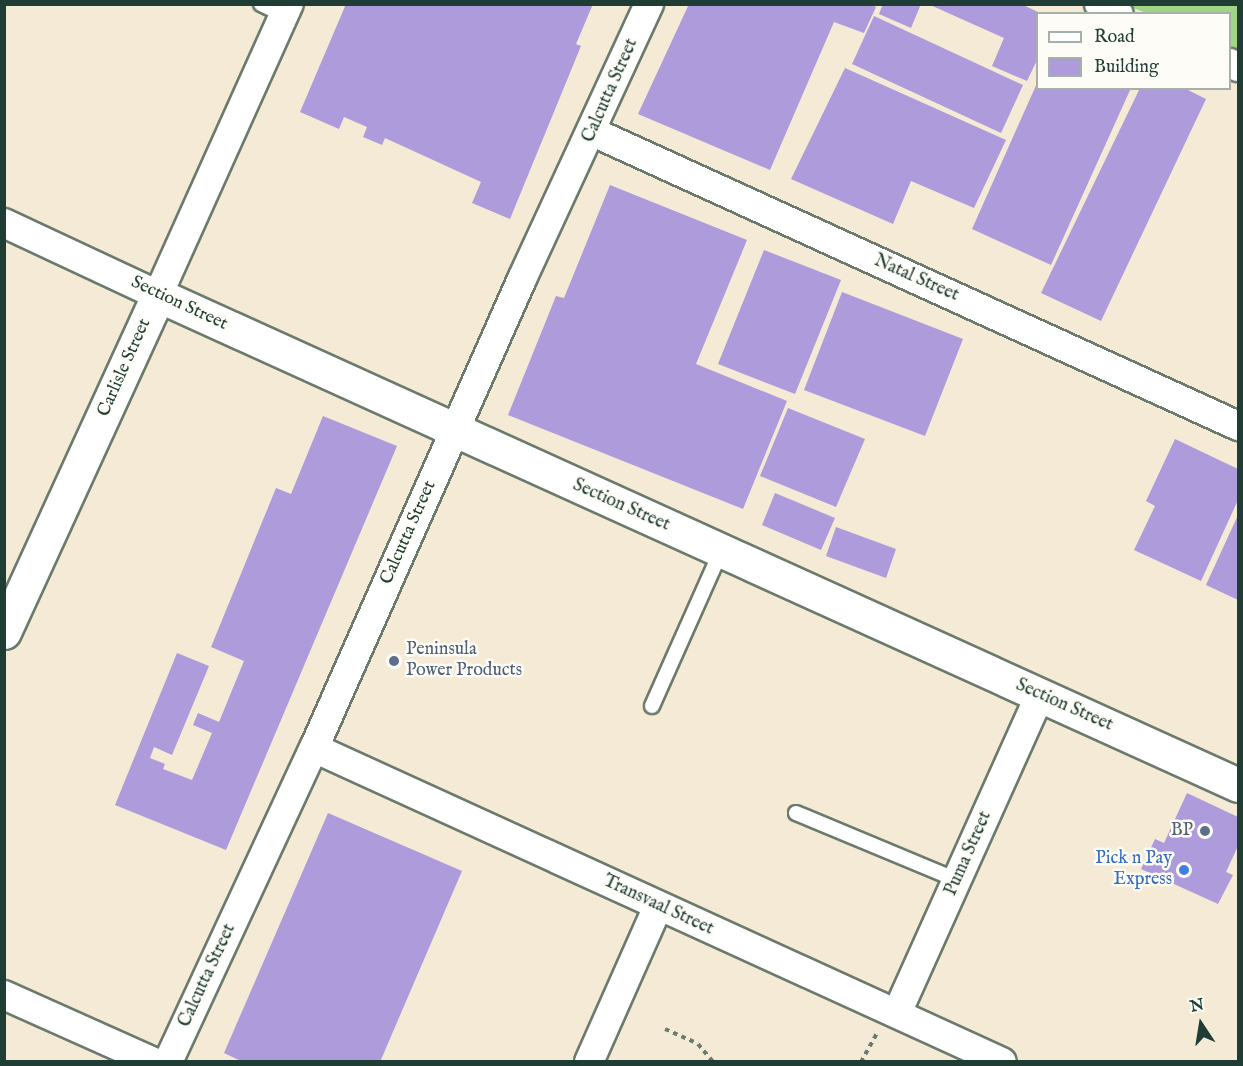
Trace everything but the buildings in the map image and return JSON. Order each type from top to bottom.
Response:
[{"type":"street","name":"Calcutta Street","points":[[168,1062],[314,748],[649,4]]},
{"type":"street","points":[[1099,4],[1115,12]]},
{"type":"street","name":"Carlisle Street","points":[[4,632],[158,295],[278,8]]},
{"type":"street","name":"Natal Street","points":[[592,132],[1239,426]]},
{"type":"street","name":"Section Street","points":[[4,223],[455,432],[1239,785]]},
{"type":"street","name":"Puma Street","points":[[897,1013],[1040,695]]},
{"type":"street","name":"Transvaal Street","points":[[314,748],[1002,1062]]},
{"type":"street","points":[[589,1062],[658,906]]},
{"type":"street","points":[[4,995],[154,1062]]},
{"type":"lane","points":[[652,706],[721,551]]},
{"type":"lane","points":[[796,813],[957,880]]},
{"type":"path","points":[[665,1029],[698,1044],[713,1062]]},
{"type":"green space","points":[[1126,5],[1238,5],[1238,56],[1231,52],[1231,12],[1144,12]]},
{"type":"place","name":"Peninsula Power Products","points":[[394,661]]},
{"type":"place","name":"BP","points":[[1205,831]]},
{"type":"place","name":"Pick n Pay Express","points":[[1184,870]]}]
